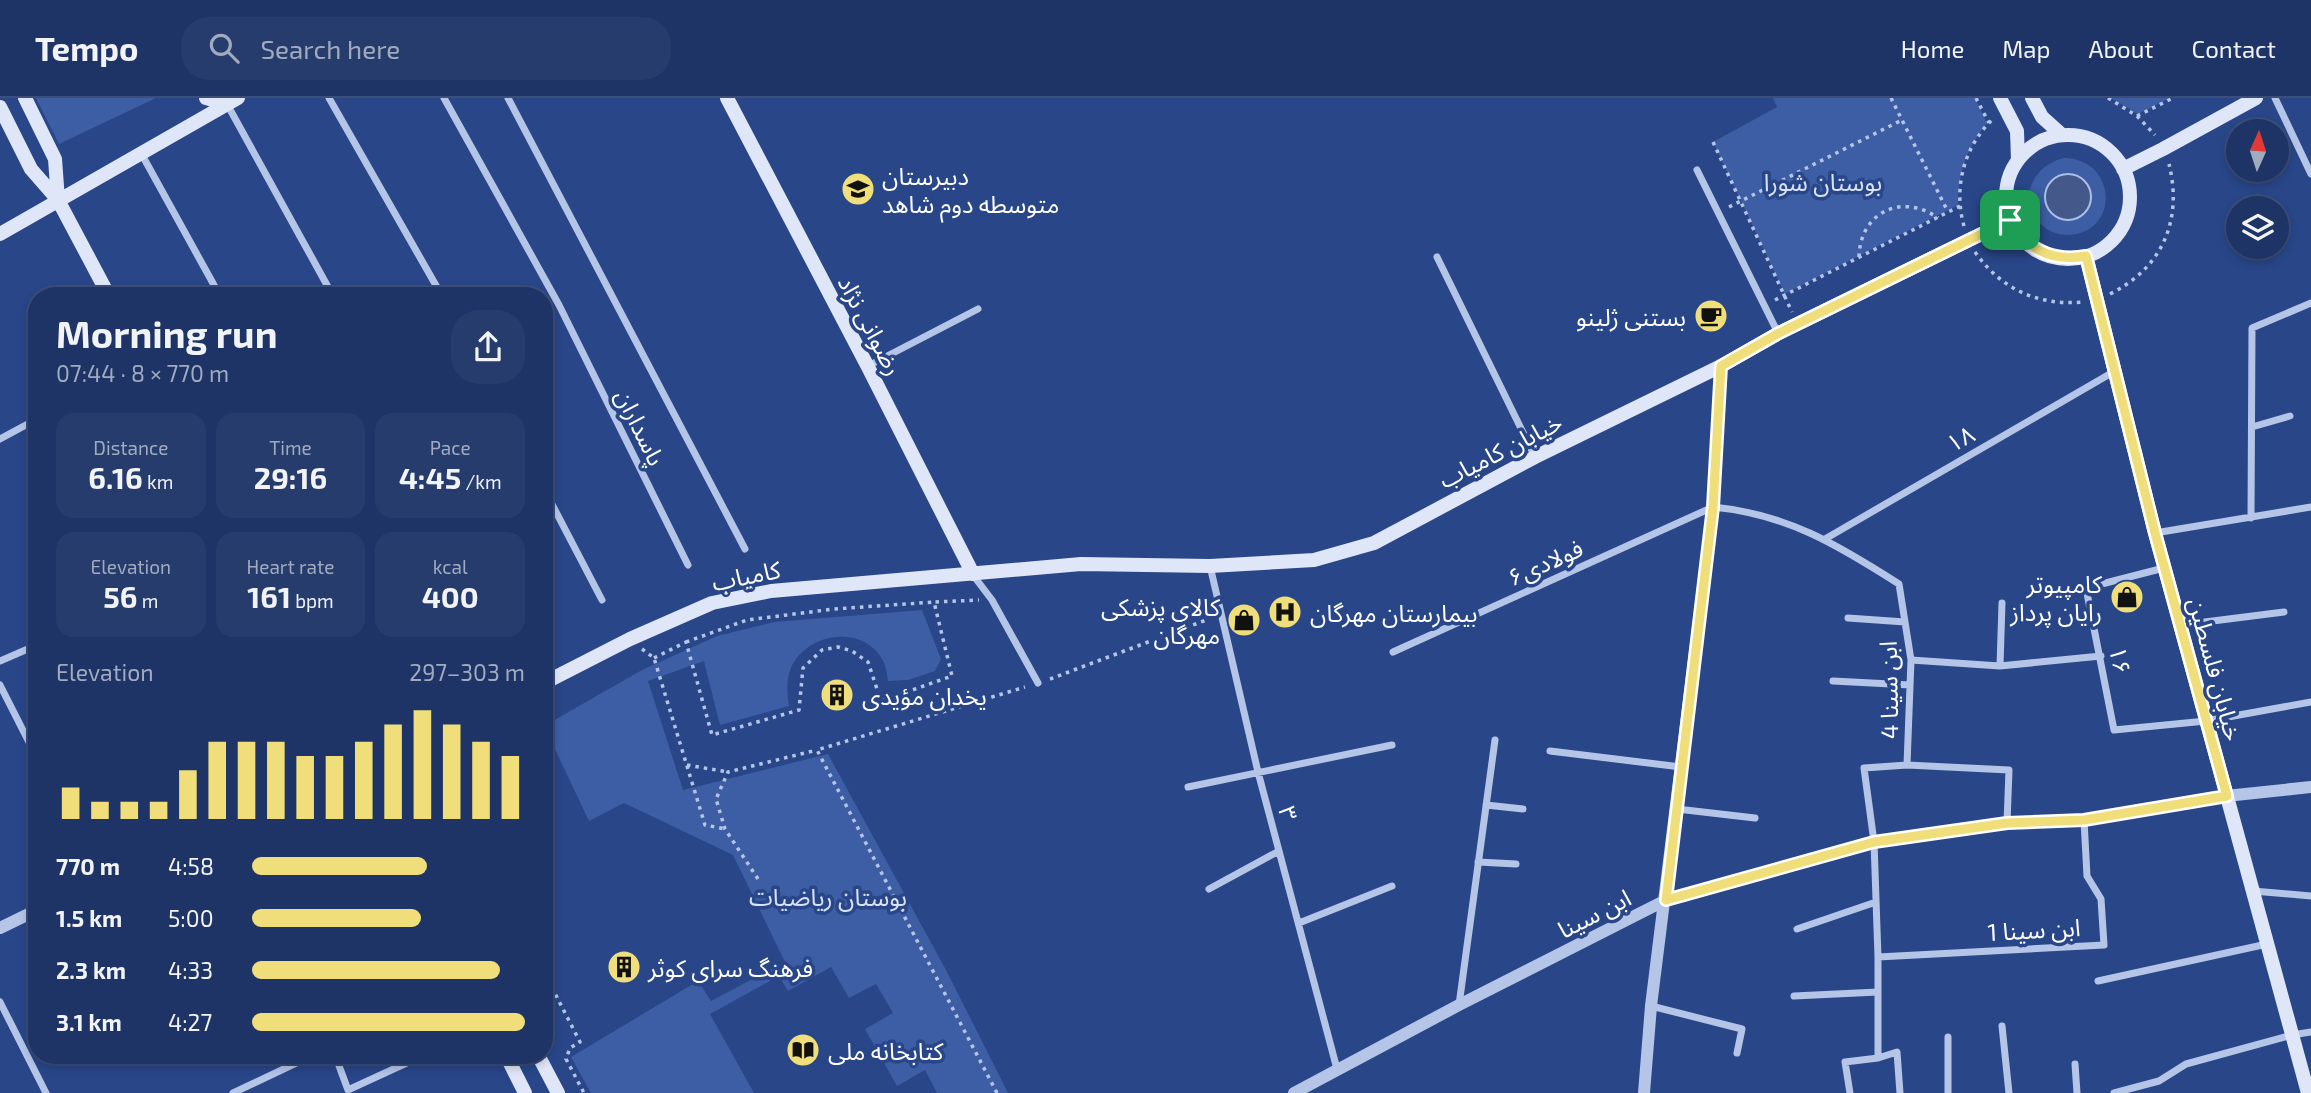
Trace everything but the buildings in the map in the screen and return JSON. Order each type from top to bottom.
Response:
[{"type":"main road","points":[[26,98],[55,159],[58,201]]},
{"type":"main road","points":[[206,98],[232,101]]},
{"type":"main road","name":"رضوانی نژاد","points":[[727,98],[973,574]]},
{"type":"main road","points":[[2000,98],[2017,131],[2018,160]]},
{"type":"main road","points":[[2032,98],[2042,117],[2062,135]]},
{"type":"main road","points":[[2123,169],[2256,98]]},
{"type":"main road","points":[[0,234],[232,101]]},
{"type":"main road","points":[[0,107],[31,169],[58,201],[104,287]]},
{"type":"main road","points":[[2062,135],[2075,135],[2098,143],[2117,158],[2130,192],[2130,204],[2122,226],[2107,244],[2086,256],[2060,258],[2036,250],[2017,232],[2007,208],[2007,183],[2018,160],[2038,143],[2062,135]]},
{"type":"main road","name":"خیابان کامیاب","points":[[973,574],[1081,564],[1210,566],[1314,560],[1374,543],[1535,457],[1721,366],[1779,333],[2010,220]]},
{"type":"main road","name":"خیابان فلسطین","points":[[2086,256],[2164,568],[2308,1093]]},
{"type":"main road","name":"کامیاب","points":[[553,678],[630,639],[712,603],[771,591],[973,574]]},
{"type":"main road","points":[[510,1064],[525,1093]]},
{"type":"main road","points":[[543,1064],[558,1093]]},
{"type":"street","points":[[328,98],[437,287]]},
{"type":"street","name":"پاسداران","points":[[444,98],[549,287]]},
{"type":"street","name":"پاسداران","points":[[508,98],[745,549]]},
{"type":"street","points":[[2275,98],[2311,174]]},
{"type":"street","points":[[232,101],[328,287]]},
{"type":"street","points":[[141,153],[215,287]]},
{"type":"street","points":[[1697,170],[1779,333]]},
{"type":"street","points":[[1437,257],[1535,457]]},
{"type":"street","name":"پاسداران","points":[[553,294],[688,565]]},
{"type":"street","points":[[2251,518],[2252,328],[2311,303]]},
{"type":"street","points":[[868,367],[978,309]]},
{"type":"street","points":[[1644,1093],[1651,1006],[1713,507],[1721,366]]},
{"type":"street","name":"۱۸","points":[[1825,539],[2115,371]]},
{"type":"street","points":[[2252,427],[2290,416]]},
{"type":"street","points":[[0,439],[28,424]]},
{"type":"street","points":[[553,506],[602,600]]},
{"type":"street","name":"ابن سینا 4","points":[[1713,507],[1795,525],[1842,547],[1899,584],[1911,660],[1908,765],[1864,768],[1874,842]]},
{"type":"street","name":"فولادی۶","points":[[1393,652],[1713,507]]},
{"type":"street","points":[[2155,533],[2311,507]]},
{"type":"street","name":"۳","points":[[1210,566],[1258,772],[1337,1069]]},
{"type":"street","name":"۱۶","points":[[2164,568],[2086,588],[2114,730],[2206,721]]},
{"type":"street","points":[[973,574],[992,600],[1038,683]]},
{"type":"street","points":[[2000,666],[2002,603]]},
{"type":"street","points":[[2180,625],[2284,612]]},
{"type":"street","points":[[1848,618],[1905,622]]},
{"type":"street","points":[[0,661],[28,649]]},
{"type":"street","points":[[1911,660],[2000,666],[2101,656]]},
{"type":"street","points":[[1833,681],[1910,685]]},
{"type":"street","points":[[0,685],[28,740]]},
{"type":"street","points":[[2206,721],[2311,702]]},
{"type":"street","points":[[1459,1005],[1495,740]]},
{"type":"street","points":[[1188,787],[1392,745]]},
{"type":"street","points":[[1549,751],[1681,767]]},
{"type":"street","points":[[1908,765],[2009,769],[2007,823]]},
{"type":"street","name":"ابن سینا","points":[[1294,1093],[1459,1005],[1666,900],[1874,842],[2007,823],[2084,820],[2227,796],[2311,787]]},
{"type":"street","points":[[1486,805],[1523,809]]},
{"type":"street","points":[[1677,809],[1755,818]]},
{"type":"street","name":"ابن سینا 1","points":[[1878,957],[2104,945],[2101,899],[2087,876],[2084,820]]},
{"type":"street","points":[[1874,842],[1878,1058]]},
{"type":"street","points":[[1209,889],[1279,851]]},
{"type":"street","points":[[1478,862],[1516,864]]},
{"type":"street","points":[[1298,923],[1392,886]]},
{"type":"street","points":[[2253,891],[2311,896]]},
{"type":"street","points":[[1797,929],[1876,902]]},
{"type":"street","points":[[0,928],[28,914]]},
{"type":"street","points":[[2098,981],[2267,944]]},
{"type":"street","points":[[1794,996],[1878,992]]},
{"type":"street","points":[[0,1002],[28,1057]]},
{"type":"street","points":[[1651,1006],[1742,1029],[1737,1053]]},
{"type":"street","points":[[2002,1026],[2009,1093]]},
{"type":"street","points":[[2114,1093],[2159,1081],[2186,1064],[2311,1032]]},
{"type":"street","points":[[1948,1037],[1948,1093]]},
{"type":"street","points":[[1850,1093],[1844,1062],[1878,1058],[1896,1052],[1900,1093]]},
{"type":"street","points":[[31,1064],[46,1093]]},
{"type":"street","points":[[233,1093],[294,1064]]},
{"type":"street","points":[[338,1064],[348,1090],[404,1064]]},
{"type":"street","points":[[2075,1064],[2077,1093]]},
{"type":"path","points":[[1891,98],[1948,212]]},
{"type":"path","points":[[1976,98],[1989,123]]},
{"type":"path","points":[[2108,98],[2137,116],[2156,137],[2169,162],[2174,190],[2174,205],[2168,233],[2162,246],[2146,270],[2123,288]]},
{"type":"path","points":[[2137,116],[2173,98]]},
{"type":"path","points":[[1718,213],[1902,120]]},
{"type":"path","points":[[1713,142],[1798,324]]},
{"type":"path","points":[[1859,258],[1865,230],[1870,222],[1885,211],[1913,206],[1938,218]]},
{"type":"path","points":[[1764,306],[1960,206]]},
{"type":"path","points":[[654,658],[686,642],[747,620],[834,609],[992,600]]},
{"type":"path","points":[[686,642],[712,735],[799,710],[803,668],[822,650],[838,647],[852,651],[868,662],[881,701],[952,676],[934,602]]},
{"type":"path","points":[[687,765],[728,772],[817,750],[1038,683],[1221,615]]},
{"type":"path","points":[[630,639],[654,658],[705,825],[725,829]]},
{"type":"path","points":[[817,750],[997,1093]]},
{"type":"path","points":[[728,772],[716,799],[725,829],[758,879]]},
{"type":"path","points":[[553,990],[580,1042],[570,1048],[566,1059],[584,1093]]},
{"type":"green space","points":[[36,98],[156,98],[59,144]]},
{"type":"green space","name":"بوستان شورا","points":[[1773,98],[1975,98],[1987,123],[1965,161],[1958,205],[1785,294],[1713,142],[1777,107]]},
{"type":"green space","points":[[2111,98],[2170,98],[2138,114]]},
{"type":"green space","points":[[2064,158],[2082,162],[2095,170],[2103,182],[2106,196],[2104,210],[2097,222],[2085,231],[2068,235],[2056,233],[2043,226],[2033,213],[2029,193],[2032,183],[2045,167]],"holes":[[[2049,182],[2091,202],[2078,216],[2060,219],[2044,191]]]},
{"type":"green space","name":"بوستان ریاضیات","points":[[922,610],[941,659],[935,671],[908,680],[888,681],[883,661],[873,648],[848,637],[821,641],[798,656],[791,668],[787,691],[789,706],[720,725],[704,661],[648,681],[683,790],[828,754],[946,970],[1008,1093],[937,1093],[925,1070],[897,1086],[865,1029],[893,1013],[876,984],[849,998],[831,967],[788,991],[779,976],[710,1014],[754,1093],[591,1093],[571,1057],[698,981],[711,1001],[785,962],[733,855],[624,803],[589,821],[553,745],[553,721],[642,670],[717,636],[774,622]]},
{"type":"shaded area","points":[[2068,174],[2084,181],[2091,197],[2084,213],[2068,220],[2052,213],[2045,197],[2052,181]]},
{"type":"place","name":"دبیرستان متوسطه دوم شاهد","points":[[858,189]]},
{"type":"place","name":"بستنی ژلینو","points":[[1711,316]]},
{"type":"place","name":"کامپیوتر رایان پرداز","points":[[2127,597]]},
{"type":"place","name":"بیمارستان مهرگان","points":[[1285,612]]},
{"type":"place","name":"کالای پزشکی مهرگان","points":[[1244,620]]},
{"type":"place","name":"یخدان مؤیدی","points":[[837,695]]},
{"type":"place","name":"فرهنگ سرای کوثر","points":[[624,967]]},
{"type":"place","name":"کتابخانه ملی","points":[[803,1050]]},
{"type":"route","points":[[2010,220],[2025,242],[2036,250],[2060,258],[2086,256],[2155,533],[2227,796],[2084,820],[2007,823],[1874,842],[1666,900],[1713,507],[1721,366],[1779,333],[2010,220]]}]
